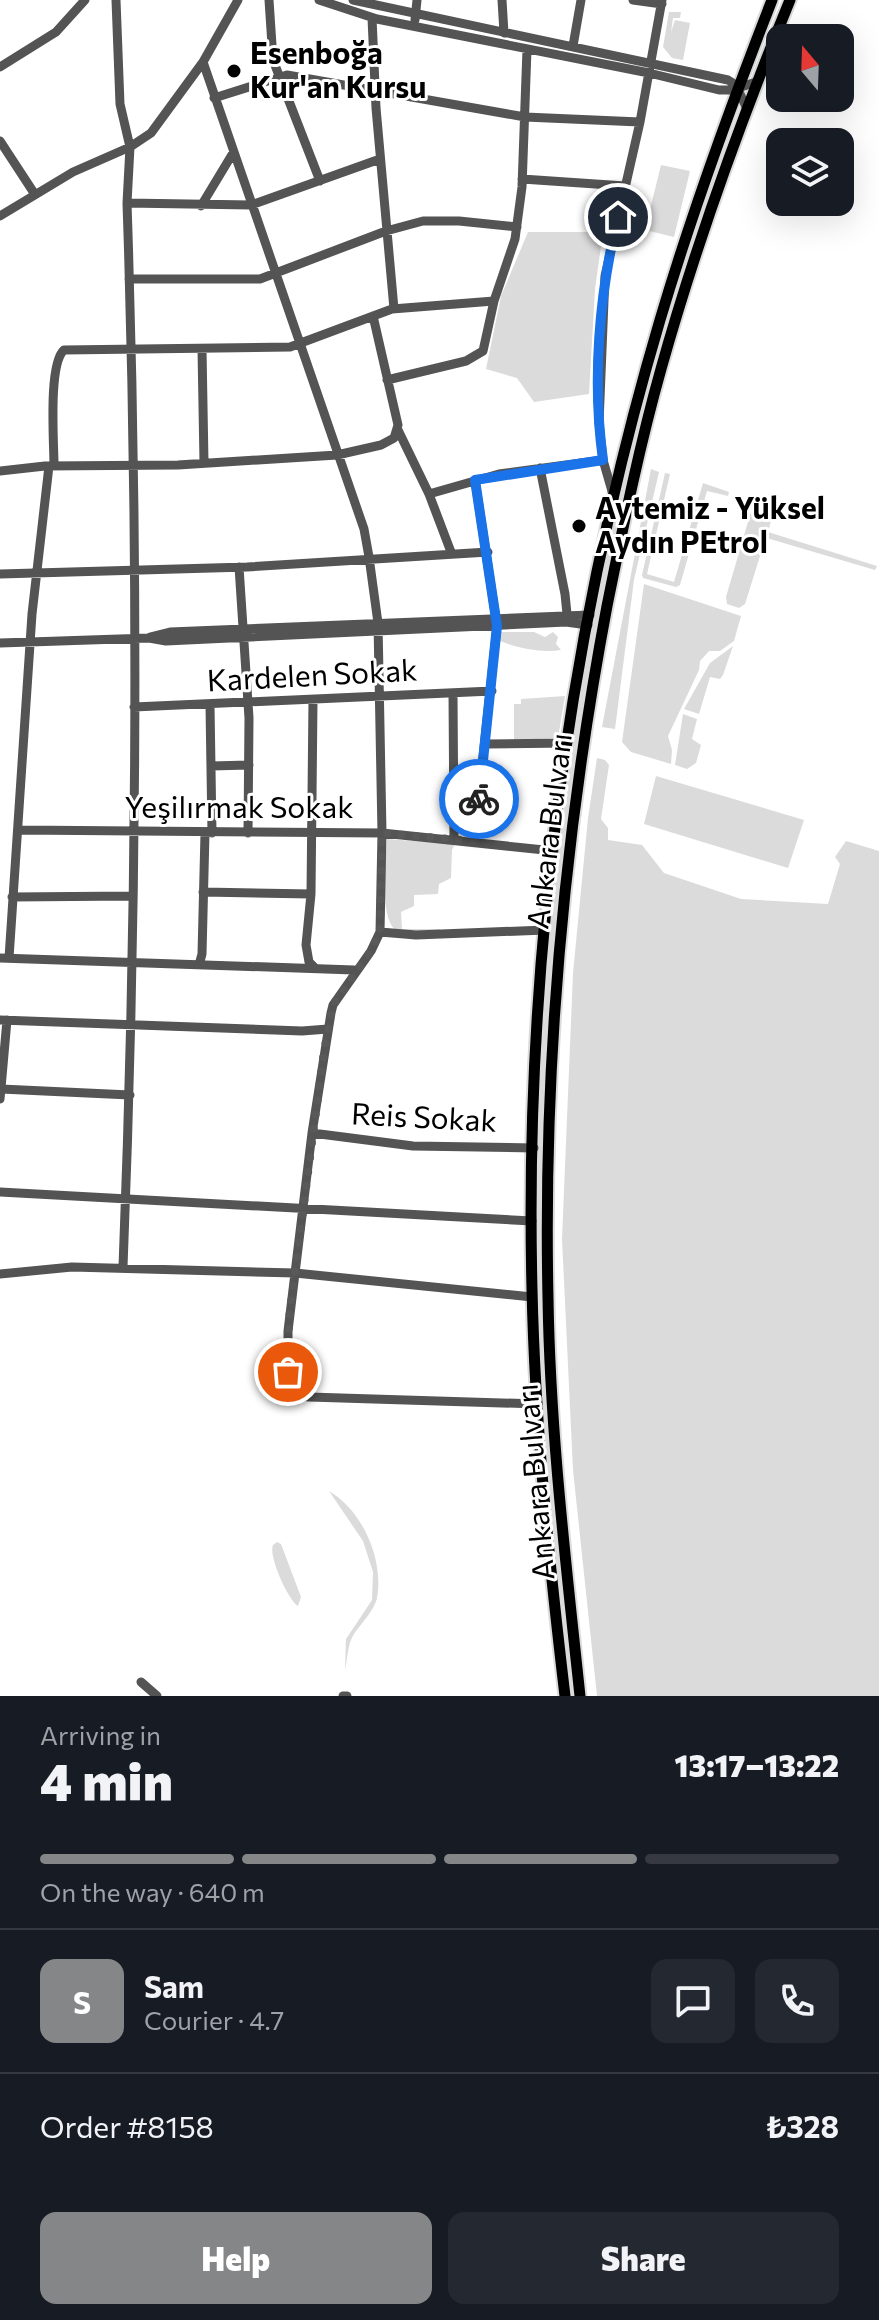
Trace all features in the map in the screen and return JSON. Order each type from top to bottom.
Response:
[{"type":"main road","name":"Ankara Bulvarı","points":[[565,1696],[549,1557],[532,1297],[537,1047],[554,851],[568,743],[614,498],[688,228],[772,0]]},
{"type":"main road","name":"Ankara Bulvarı","points":[[580,1696],[558,1488],[548,1298],[549,1089],[566,878],[596,664],[638,457],[683,296],[756,82],[790,0]]},
{"type":"street","points":[[0,67],[56,32],[85,0]]},
{"type":"street","points":[[116,0],[120,104],[130,147],[127,203],[134,638],[130,1095],[123,1267]]},
{"type":"street","points":[[0,216],[34,193],[94,161],[130,147],[151,133],[203,62],[238,0]]},
{"type":"street","points":[[269,0],[272,52],[320,181]]},
{"type":"street","points":[[319,0],[372,18],[415,20],[504,33],[651,61],[728,80],[738,89],[747,109]]},
{"type":"street","points":[[353,0],[415,20],[527,49],[719,90],[738,89],[756,82]]},
{"type":"street","points":[[415,20],[417,0]]},
{"type":"street","points":[[502,0],[504,33]]},
{"type":"street","points":[[573,46],[581,0]]},
{"type":"street","points":[[614,498],[603,460],[599,408],[605,276],[640,122],[662,2],[633,0]]},
{"type":"street","points":[[372,18],[380,159],[394,309]]},
{"type":"street","points":[[387,380],[479,356],[484,347],[494,301],[517,227],[527,49]]},
{"type":"street","points":[[203,62],[298,345],[364,529],[378,627],[382,833],[380,932],[371,951],[354,970],[333,1005],[328,1029],[295,1273],[287,1362],[289,1378],[297,1395],[538,1404]]},
{"type":"street","points":[[214,98],[279,75],[525,117],[640,122]]},
{"type":"street","points":[[0,141],[34,193]]},
{"type":"street","points":[[201,206],[233,153]]},
{"type":"street","points":[[127,203],[251,205],[380,159]]},
{"type":"street","points":[[522,179],[625,186]]},
{"type":"street","points":[[129,279],[252,279],[275,275],[386,231],[432,220],[517,227]]},
{"type":"street","points":[[354,970],[5,958],[19,830],[30,642],[51,466],[59,354],[68,349],[298,345],[394,309],[494,301]]},
{"type":"street","points":[[373,316],[398,430],[429,494],[451,552]]},
{"type":"street","points":[[202,349],[204,463]]},
{"type":"street","points":[[0,471],[51,466],[204,463],[337,455],[381,445],[394,438],[398,430]]},
{"type":"street","points":[[429,494],[475,480],[603,460]]},
{"type":"street","points":[[540,468],[567,614]]},
{"type":"street","points":[[474,841],[497,622],[475,480]]},
{"type":"street","points":[[0,574],[239,567],[488,552]]},
{"type":"street","points":[[239,567],[247,701],[248,833]]},
{"type":"street","points":[[497,622],[567,614],[589,620]]},
{"type":"street","points":[[0,643],[149,638],[170,632],[244,633],[589,620]]},
{"type":"street","name":"Kardelen Sokak","points":[[134,707],[492,691]]},
{"type":"street","points":[[453,693],[454,839]]},
{"type":"street","points":[[313,700],[311,894],[306,945],[309,962],[315,968]]},
{"type":"street","points":[[199,965],[211,766],[210,705]]},
{"type":"street","points":[[486,744],[568,743]]},
{"type":"street","points":[[211,766],[249,765]]},
{"type":"street","name":"Yeşilırmak Sokak","points":[[19,830],[382,833],[554,851]]},
{"type":"street","points":[[203,892],[311,894]]},
{"type":"street","points":[[12,897],[133,896]]},
{"type":"street","points":[[380,932],[446,934],[545,930]]},
{"type":"street","points":[[0,1099],[4,1020],[130,1027],[328,1029]]},
{"type":"street","points":[[1,1089],[130,1095]]},
{"type":"street","name":"Reis Sokak","points":[[312,1133],[401,1145],[534,1148]]},
{"type":"street","points":[[0,1192],[532,1221]]},
{"type":"street","points":[[0,1274],[44,1268],[123,1267],[295,1273],[532,1297]]},
{"type":"street","points":[[141,1682],[157,1696]]},
{"type":"shaded area","points":[[669,12],[681,12],[680,18],[673,18],[671,32],[675,20],[690,23],[683,60],[672,58],[663,47]]},
{"type":"shaded area","points":[[724,149],[660,353],[622,503],[582,716],[557,906],[544,1096],[542,1287],[549,1441],[574,1696],[571,1696],[550,1496],[538,1295],[542,1053],[551,932],[564,811],[582,691],[630,453],[661,336]]},
{"type":"shaded area","points":[[661,165],[690,171],[674,237],[645,230]]},
{"type":"shaded area","points":[[528,232],[603,232],[595,289],[589,394],[534,402],[517,378],[486,369],[501,296]]},
{"type":"shaded area","points":[[651,469],[659,472],[634,580],[615,729],[602,727]]},
{"type":"shaded area","points":[[665,473],[670,474],[647,574],[674,582],[703,483],[729,492],[728,496],[707,491],[680,585],[676,587],[643,578],[642,575]]},
{"type":"shaded area","points":[[747,498],[775,506],[768,532],[877,566],[875,570],[765,540],[745,604],[739,608],[727,604],[726,597],[753,505],[746,502]]},
{"type":"shaded area","points":[[644,584],[741,616],[734,641],[720,651],[709,651],[700,661],[699,670],[668,736],[672,750],[671,764],[631,752],[622,742]]},
{"type":"shaded area","points":[[500,632],[534,632],[545,637],[553,632],[558,637],[556,644],[561,650],[514,646],[500,641]]},
{"type":"shaded area","points":[[733,646],[723,675],[720,679],[710,677],[699,714],[684,709],[710,663]]},
{"type":"shaded area","points":[[565,696],[558,738],[514,740],[514,704],[521,704],[521,699]]},
{"type":"shaded area","points":[[683,714],[697,719],[692,739],[701,745],[696,763],[687,769],[675,765]]},
{"type":"shaded area","points":[[597,758],[609,765],[601,819],[608,828],[608,840],[642,845],[664,873],[741,899],[828,904],[840,864],[835,857],[846,841],[879,851],[879,1696],[597,1696],[573,1470],[562,1239],[573,973]]},
{"type":"shaded area","points":[[656,776],[804,820],[788,868],[644,824]]},
{"type":"shaded area","points":[[387,839],[455,844],[451,878],[439,884],[438,894],[414,895],[414,906],[401,912],[402,929],[440,929],[440,932],[395,930],[390,922],[385,900]]},
{"type":"shaded area","points":[[329,1491],[352,1511],[361,1524],[377,1568],[376,1602],[352,1638],[345,1670],[346,1639],[372,1600],[373,1572],[363,1541]]},
{"type":"shaded area","points":[[277,1542],[281,1544],[301,1597],[298,1606],[289,1595],[276,1567],[272,1550]]},
{"type":"way so far","points":[[288,1372],[289,1318],[324,1051],[333,1005],[354,970],[371,951],[380,932],[382,833],[474,841],[479,799]]},
{"type":"place","name":"Esenboğa Kur'an Kursu","points":[[234,71]]},
{"type":"place","name":"Aytemiz - Yüksel Aydın PEtrol","points":[[579,526]]},
{"type":"route","points":[[479,799],[495,669],[497,626],[475,480],[603,460],[599,380],[605,276],[618,217]]}]
